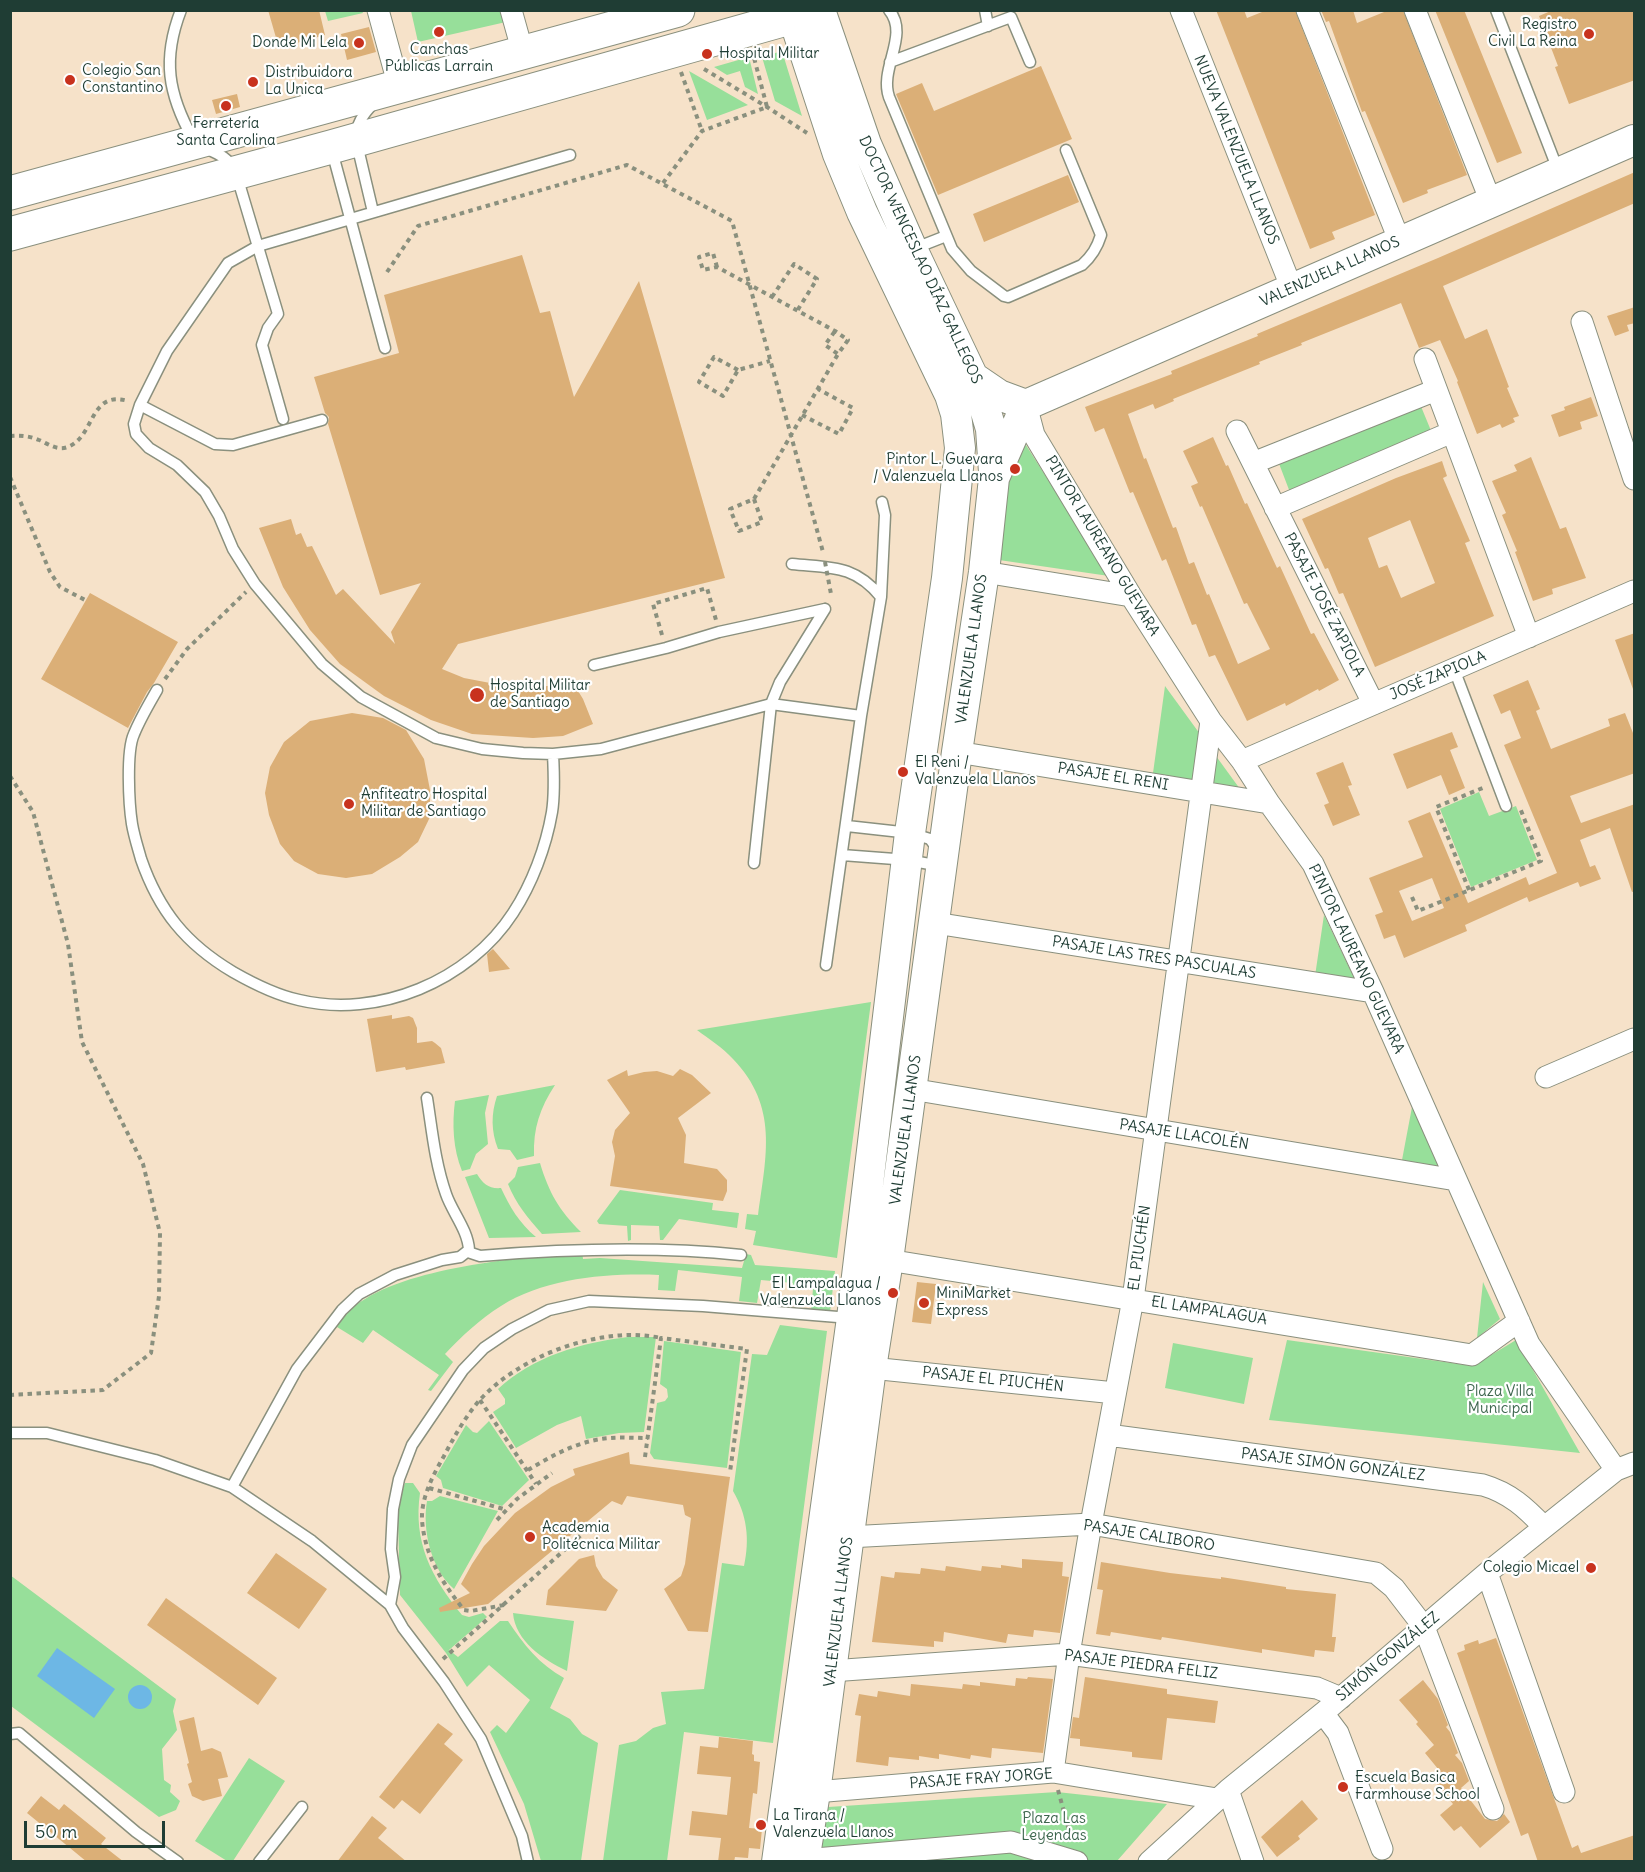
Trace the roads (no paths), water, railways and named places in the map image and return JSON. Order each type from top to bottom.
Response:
[{"type":"main road","points":[[10,193],[523,53],[638,16],[678,10]]},
{"type":"main road","points":[[10,234],[236,173],[805,12]]},
{"type":"main road","name":"DOCTOR WENCESLAO DÍAZ GALLEGOS","points":[[805,12],[838,154],[862,212],[950,395],[959,434],[960,462]]},
{"type":"main road","name":"DOCTOR WENCESLAO DÍAZ GALLEGOS","points":[[805,12],[912,249],[974,378],[991,429],[994,478]]},
{"type":"main road","name":"VALENZUELA LLANOS","points":[[795,1861],[815,1792],[871,1368],[865,1320],[888,1260],[957,752],[984,572],[994,478],[1026,405],[1635,140]]},
{"type":"main road","points":[[974,378],[999,395],[1026,405]]},
{"type":"main road","name":"VALENZUELA LLANOS","points":[[795,1861],[865,1320],[909,847],[947,578],[960,462]]},
{"type":"street","points":[[378,10],[394,88]]},
{"type":"street","points":[[511,10],[523,53]]},
{"type":"street","name":"NUEVA VALENZUELA LLANOS","points":[[1181,10],[1292,289]]},
{"type":"street","points":[[1307,10],[1400,242]]},
{"type":"street","points":[[1415,10],[1491,202]]},
{"type":"street","points":[[1582,322],[1635,479]]},
{"type":"street","points":[[1425,359],[1529,637]]},
{"type":"street","points":[[1253,463],[1436,390]]},
{"type":"street","name":"PINTOR LAUREANO GUEVARA","points":[[1026,405],[1034,435],[1131,596],[1211,721],[1242,761],[1313,864],[1373,992],[1529,1344],[1625,1467]]},
{"type":"street","name":"PASAJE JOSÉ ZAPIOLA","points":[[1237,431],[1373,703]]},
{"type":"street","points":[[1275,508],[1452,432]]},
{"type":"street","points":[[984,572],[1131,596]]},
{"type":"street","name":"JOSÉ ZAPIOLA","points":[[1242,761],[1373,703],[1633,595]]},
{"type":"street","name":"EL PIUCHÉN","points":[[1053,1772],[1069,1654],[1133,1299],[1211,721]]},
{"type":"street","name":"PASAJE EL RENI","points":[[957,752],[1269,802]]},
{"type":"street","name":"PASAJE LAS TRES PASCUALAS","points":[[935,923],[1373,992]]},
{"type":"street","points":[[1546,1077],[1635,1039]]},
{"type":"street","name":"PASAJE LLACOLÉN","points":[[911,1089],[1456,1180]]},
{"type":"street","name":"EL LAMPALAGUA","points":[[888,1260],[1472,1355],[1519,1321]]},
{"type":"street","name":"PASAJE EL PIUCHÉN","points":[[871,1368],[1115,1393]]},
{"type":"street","name":"PASAJE SIMÓN GONZÁLEZ","points":[[1107,1435],[1484,1485],[1518,1501],[1544,1527]]},
{"type":"street","name":"SIMÓN GONZÁLEZ","points":[[1149,1862],[1222,1794],[1341,1698],[1487,1573],[1625,1467]]},
{"type":"street","name":"PASAJE CALIBORO","points":[[848,1537],[1091,1524],[1376,1574],[1394,1587],[1424,1627]]},
{"type":"street","points":[[1487,1573],[1564,1792]]},
{"type":"street","points":[[1424,1627],[1493,1809]]},
{"type":"street","name":"PASAJE PIEDRA FELIZ","points":[[831,1671],[1069,1654],[1317,1688],[1341,1698]]},
{"type":"street","points":[[1323,1713],[1338,1732],[1382,1850]]},
{"type":"street","name":"PASAJE FRAY JORGE","points":[[815,1792],[1053,1772],[1222,1794]]},
{"type":"street","points":[[1222,1794],[1253,1862]]},
{"type":"street","points":[[795,1861],[1011,1842],[1076,1856]]},
{"type":"lane","points":[[181,10],[172,34],[171,79],[179,111],[195,142],[231,162],[236,173],[278,314],[268,328],[262,345],[283,419]]},
{"type":"lane","points":[[985,10],[988,26]]},
{"type":"lane","points":[[1496,10],[1559,172]]},
{"type":"lane","points":[[891,13],[898,32],[886,82],[888,97],[946,236],[959,260],[1004,296],[1008,297],[1082,265],[1097,248],[1101,235],[1066,150]]},
{"type":"lane","points":[[890,62],[1011,17],[1030,62]]},
{"type":"lane","points":[[385,348],[350,218],[343,143],[378,98],[394,88]]},
{"type":"lane","points":[[343,143],[373,212]]},
{"type":"lane","points":[[570,155],[258,246],[228,263],[167,351],[140,405],[134,424],[136,434],[149,448],[177,465],[205,492],[255,584],[322,664],[361,697],[436,738],[482,749],[553,753],[601,749],[771,704],[861,716]]},
{"type":"lane","points":[[912,249],[946,236]]},
{"type":"lane","points":[[140,405],[215,444],[233,445],[322,420]]},
{"type":"lane","points":[[826,965],[861,716],[881,597],[885,514],[882,502]]},
{"type":"lane","points":[[792,564],[848,571],[870,584],[881,597]]},
{"type":"lane","points":[[594,665],[666,648],[719,632],[825,609],[780,682],[771,704],[754,863]]},
{"type":"lane","points":[[1454,669],[1506,806]]},
{"type":"lane","points":[[157,690],[133,736],[130,761],[132,824],[151,886],[165,912],[178,928],[218,963],[279,995],[302,1001],[342,1005],[377,1001],[407,994],[452,972],[494,939],[522,897],[545,842],[552,812],[553,753]]},
{"type":"lane","points":[[847,826],[909,847],[943,862]]},
{"type":"lane","points":[[842,855],[909,847],[930,838],[943,862]]},
{"type":"lane","points":[[427,1098],[437,1165],[447,1197],[466,1239],[468,1252]]},
{"type":"lane","points":[[232,1487],[297,1369],[342,1310],[359,1294],[395,1275],[442,1260],[456,1258],[468,1252],[480,1256],[590,1250],[669,1249],[741,1255]]},
{"type":"lane","points":[[390,1605],[395,1577],[391,1549],[393,1509],[399,1479],[412,1445],[463,1370],[484,1348],[512,1329],[549,1310],[589,1301],[703,1306],[865,1320]]},
{"type":"lane","points":[[10,1433],[47,1433],[155,1460],[232,1487],[312,1541],[390,1605],[403,1628],[434,1668],[481,1739],[522,1836],[528,1862]]},
{"type":"lane","points":[[10,1734],[19,1733],[136,1832],[178,1862]]},
{"type":"lane","points":[[259,1862],[302,1807]]},
{"type":"water","points":[[57,1648],[115,1689],[94,1718],[37,1676]]},
{"type":"water","points":[[140,1685],[149,1688],[152,1697],[149,1706],[140,1709],[131,1706],[128,1697],[131,1688]]},
{"type":"place","name":"Canchas Públicas Larrain","points":[[439,32]]},
{"type":"place","name":"Registro Civil La Reina","points":[[1589,34]]},
{"type":"place","name":"Donde Mi Lela","points":[[359,43]]},
{"type":"place","name":"Hospital Militar","points":[[707,54]]},
{"type":"place","name":"Colegio San Constantino","points":[[70,80]]},
{"type":"place","name":"Distribuidora La Unica","points":[[253,82]]},
{"type":"place","name":"Ferretería Santa Carolina","points":[[226,106]]},
{"type":"place","name":"Pintor L. Guevara / Valenzuela Llanos","points":[[1015,469]]},
{"type":"place","name":"Hospital Militar de Santiago","points":[[477,695]]},
{"type":"place","name":"El Reni / Valenzuela Llanos","points":[[903,772]]},
{"type":"place","name":"Anfiteatro Hospital Militar de Santiago","points":[[349,804]]},
{"type":"place","name":"El Lampalagua / Valenzuela Llanos","points":[[893,1293]]},
{"type":"place","name":"MiniMarket Express","points":[[924,1303]]},
{"type":"place","name":"Academia Politécnica Militar","points":[[530,1537]]},
{"type":"place","name":"Colegio Micael","points":[[1591,1568]]},
{"type":"place","name":"Escuela Basica Farmhouse School","points":[[1343,1787]]},
{"type":"place","name":"La Tirana / Valenzuela Llanos","points":[[761,1825]]},
{"type":"park label","name":"Plaza Villa Municipal","points":[[1500,1400]]},
{"type":"park label","name":"Plaza Las Leyendas","points":[[1054,1828]]}]
